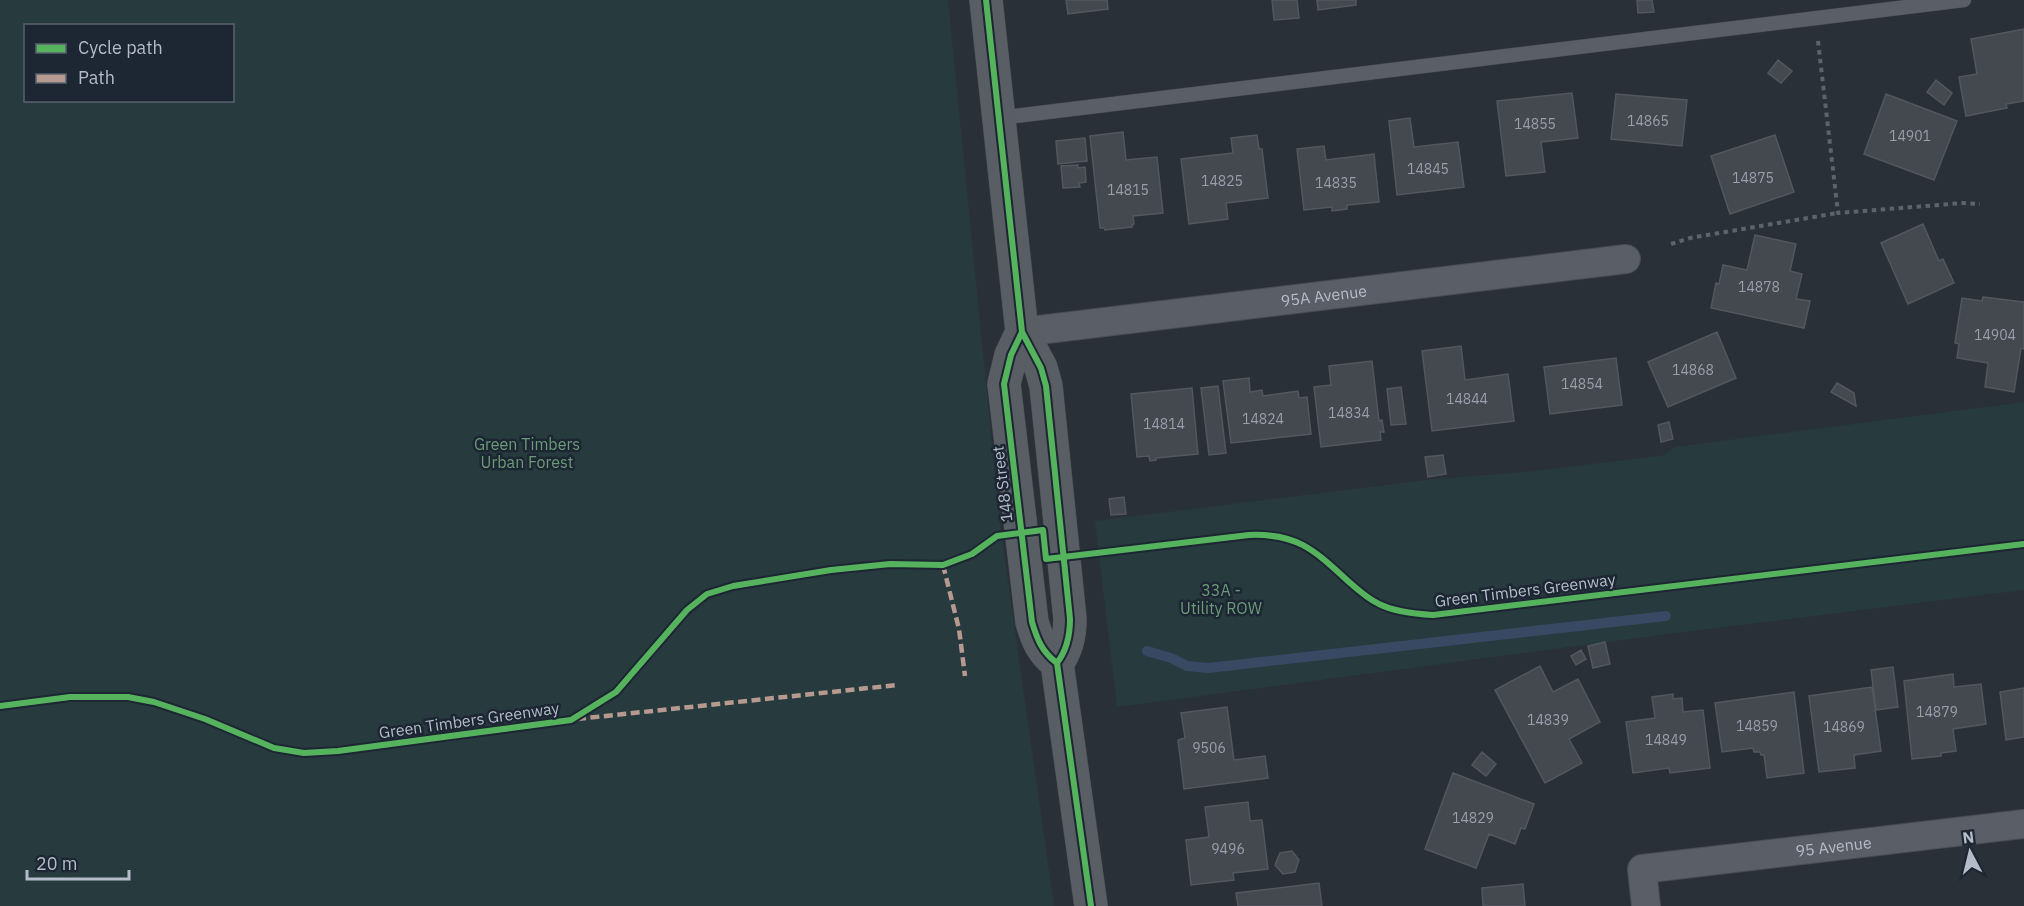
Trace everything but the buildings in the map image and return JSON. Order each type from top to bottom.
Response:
[{"type":"main road","name":"148 Street","points":[[986,0],[1022,332],[1011,355],[1004,384],[1032,622],[1040,646],[1048,657],[1057,663],[1091,906]]},
{"type":"street","name":"95A Avenue","points":[[1022,332],[1626,259]]},
{"type":"street","name":"95 Avenue","points":[[1646,906],[1641,869],[2024,824]]},
{"type":"lane","points":[[999,118],[1964,0]]},
{"type":"path","points":[[1816,18],[1838,213]]},
{"type":"path","points":[[1671,244],[1690,238],[1838,213],[1963,203],[1980,204]]},
{"type":"green space","name":"Green Timbers Urban Forest","points":[[0,0],[948,0],[1000,525],[1054,906],[0,906]]},
{"type":"green space","name":"33A - Utility ROW","points":[[2024,402],[2024,590],[1676,633],[1117,707],[1095,521],[1425,480],[1535,471],[1665,455],[1674,447]]},
{"type":"waterway","points":[[1147,651],[1171,658],[1187,666],[1208,668],[1666,616]]},
{"type":"marked path","points":[[943,565],[959,629],[965,676]]},
{"type":"marked path","points":[[577,719],[897,685]]},
{"type":"cycle path","points":[[986,0],[1022,332],[1041,368],[1046,386],[1070,619],[1067,642],[1057,663]]},
{"type":"cycle path","points":[[1022,332],[1011,355],[1004,384],[1032,622],[1041,645],[1057,663],[1091,906]]},
{"type":"cycle path","name":"Green Timbers Greenway","points":[[0,706],[70,697],[128,697],[154,702],[205,719],[274,748],[304,753],[338,751],[571,720],[616,692],[687,610],[707,594],[733,586],[831,570],[890,564],[943,565],[972,554],[997,536],[1043,530],[1046,559],[1249,535],[1281,537],[1305,546],[1375,602],[1398,611],[1433,615],[2024,544]]}]
